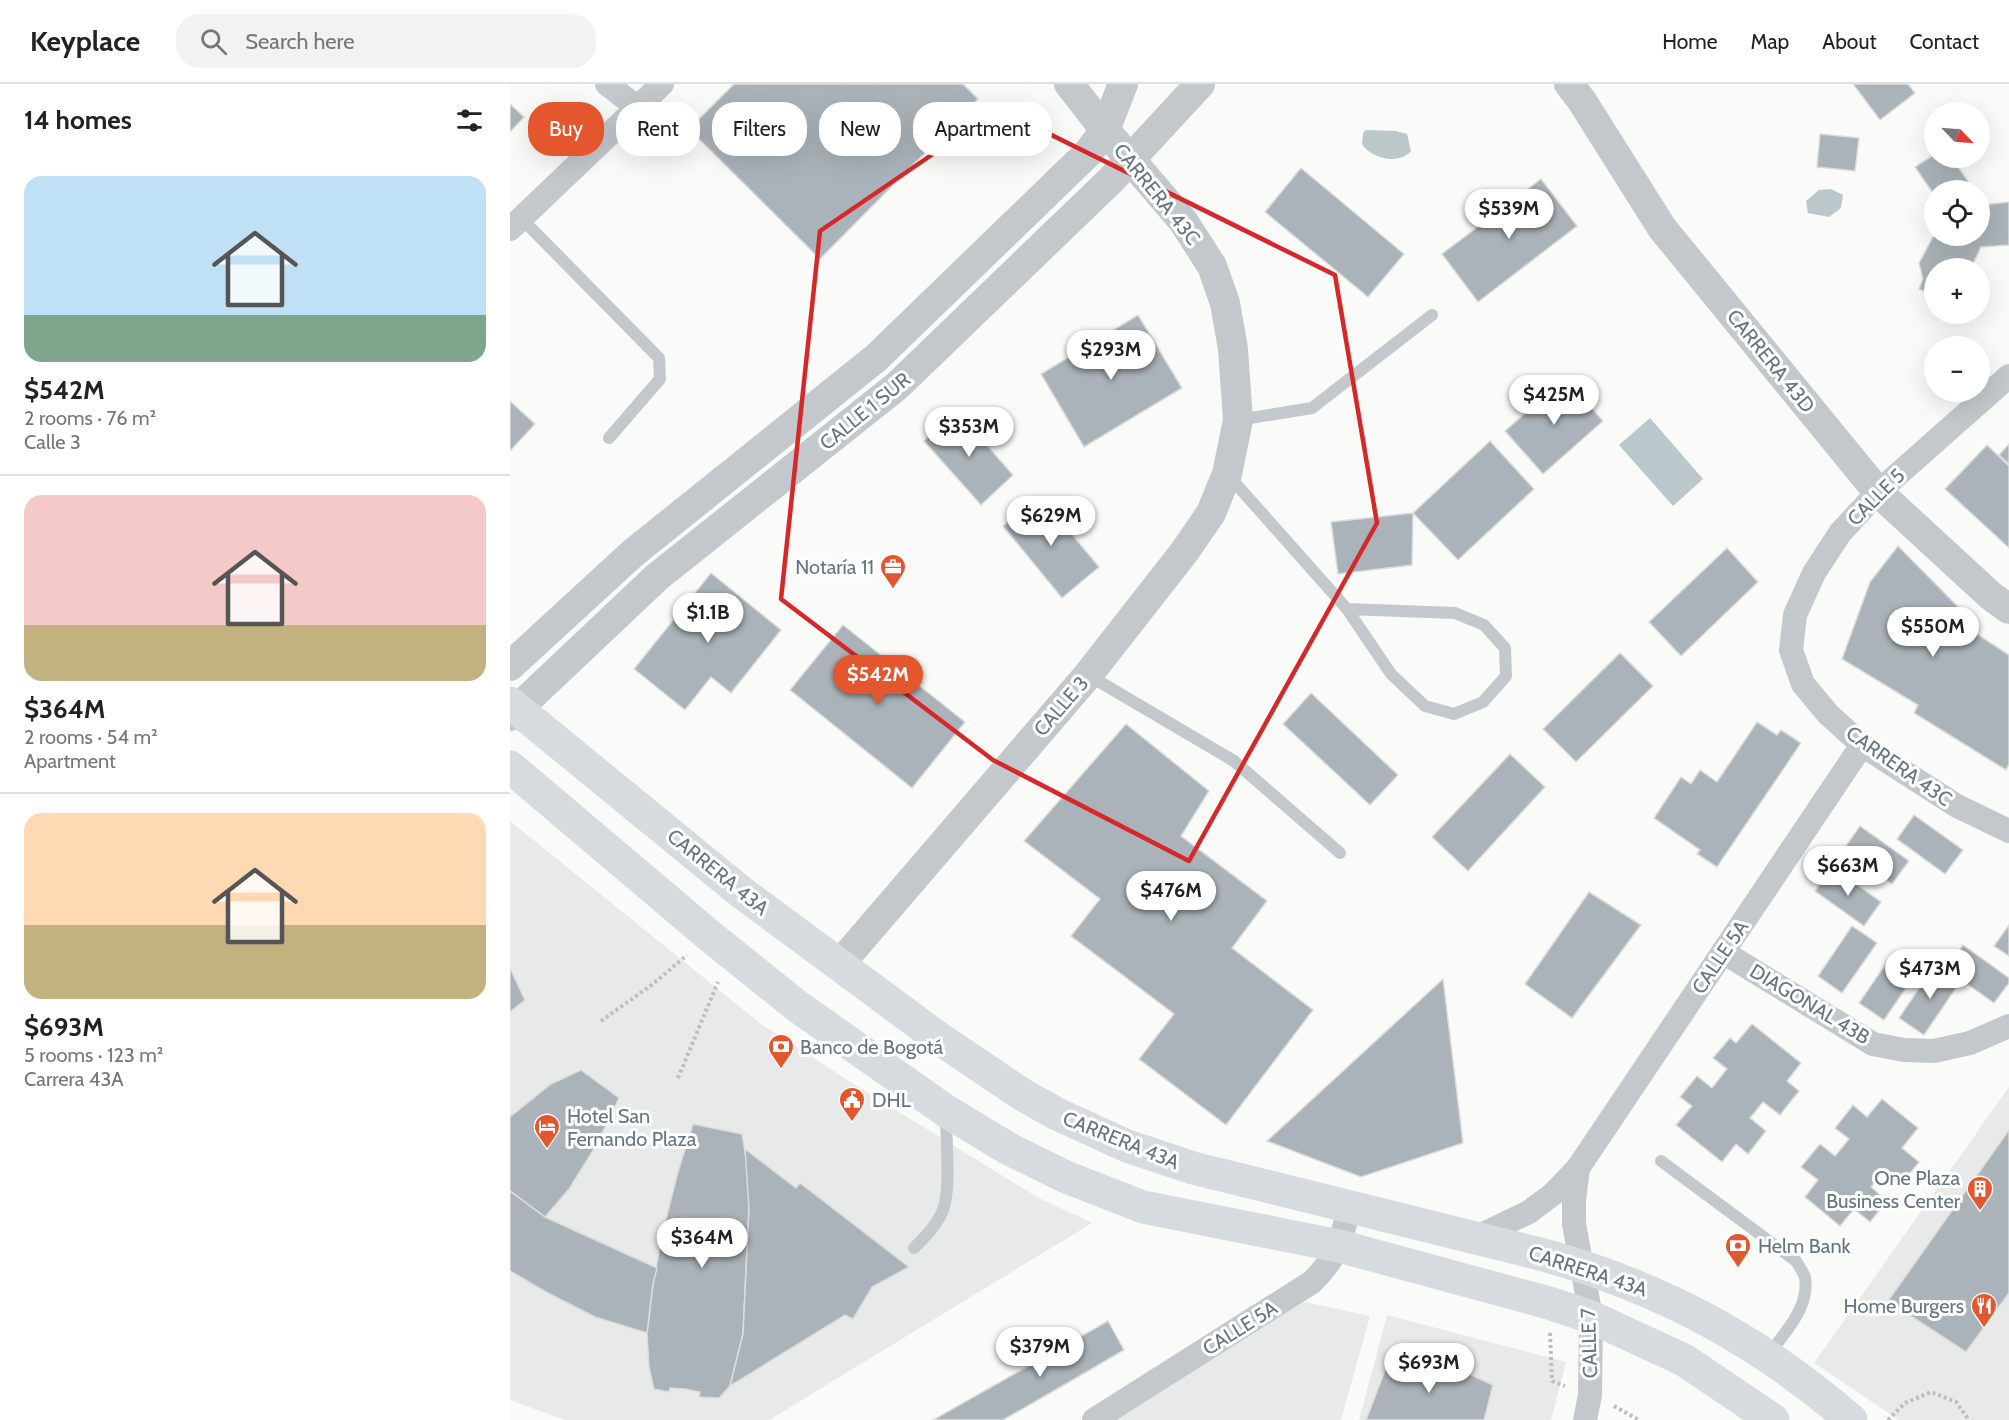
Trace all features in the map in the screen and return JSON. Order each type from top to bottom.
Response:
[{"type":"main road","name":"CARRERA 43A","points":[[512,709],[741,892],[894,1007],[1023,1095],[1079,1124],[1160,1158],[1242,1181],[1478,1237],[1582,1265],[1648,1290],[1684,1307],[1767,1356],[1827,1399],[1851,1420]]},
{"type":"main road","points":[[510,767],[711,937],[797,1006],[946,1111],[994,1140],[1066,1177],[1143,1207],[1339,1246],[1549,1303],[1591,1317],[1684,1360],[1773,1420]]},
{"type":"street","points":[[607,84],[630,102]]},
{"type":"street","points":[[644,102],[662,84]]},
{"type":"street","name":"CARRERA 43C","points":[[1069,84],[1183,221],[1212,266],[1225,303],[1233,349],[1238,420]]},
{"type":"street","name":"CALLE 1 SUR","points":[[510,666],[633,553],[876,358],[1088,153],[1105,130],[1123,84]]},
{"type":"street","name":"CALLE 1 SUR","points":[[512,709],[657,577],[897,386],[1112,179],[1200,84]]},
{"type":"street","name":"CARRERA 43D","points":[[1569,84],[1662,228],[1878,492],[1991,596],[2009,609]]},
{"type":"street","points":[[516,224],[616,129]]},
{"type":"street","name":"CALLE 5","points":[[1791,650],[1796,615],[1814,573],[1840,534],[1878,492],[2009,376]]},
{"type":"street","name":"CALLE 3","points":[[839,965],[1088,675],[1204,523],[1227,474],[1238,420]]},
{"type":"street","name":"CARRERA 43C","points":[[1791,650],[1803,684],[1828,714],[1862,745],[1957,806],[2009,831]]},
{"type":"street","name":"CALLE 5A","points":[[1478,1237],[1529,1212],[1553,1194],[1578,1168],[1862,745]]},
{"type":"street","name":"DIAGONAL 43B","points":[[1723,952],[1873,1044],[1904,1050],[1934,1051],[1970,1042],[2009,1026]]},
{"type":"street","name":"CALLE 5A","points":[[1578,1168],[1574,1200],[1575,1224],[1582,1265]]},
{"type":"street","name":"CALLE 5A","points":[[1094,1420],[1312,1282],[1329,1266],[1339,1246],[1350,1206]]},
{"type":"street","name":"CALLE 7","points":[[1582,1265],[1591,1317],[1590,1395],[1585,1420]]},
{"type":"lane","points":[[516,224],[660,358],[660,380],[609,438]]},
{"type":"lane","points":[[1238,420],[1312,408],[1432,315]]},
{"type":"lane","points":[[1227,474],[1347,609],[1390,674],[1425,706],[1454,714],[1483,702],[1506,676],[1505,648],[1484,625],[1455,613],[1347,609]]},
{"type":"lane","points":[[1088,675],[1234,761],[1340,853]]},
{"type":"lane","points":[[915,1248],[932,1229],[944,1209],[947,1183],[946,1111]]},
{"type":"lane","points":[[1661,1161],[1796,1261],[1805,1278],[1802,1304],[1767,1356]]},
{"type":"path","points":[[601,1021],[653,984],[690,952]]},
{"type":"path","points":[[678,1078],[721,975]]},
{"type":"path","points":[[1888,1420],[1905,1403],[1931,1392],[1956,1402],[1970,1420]]},
{"type":"highlighted area","points":[[999,109],[1335,275],[1377,523],[1189,861],[993,760],[781,599],[820,231]]},
{"type":"shaded area","points":[[1366,130],[1396,131],[1407,134],[1411,151],[1400,158],[1378,156],[1362,144],[1363,133]]},
{"type":"shaded area","points":[[1831,189],[1843,195],[1841,208],[1829,217],[1808,213],[1806,201],[1819,190]]},
{"type":"shaded area","points":[[1650,418],[1703,479],[1673,506],[1619,445]]},
{"type":"shaded area","points":[[510,821],[761,1024],[1037,1197],[1092,1223],[769,1420],[565,1420],[510,1400]]},
{"type":"shaded area","points":[[2009,1087],[2009,1420],[1899,1420],[1814,1363]]},
{"type":"shaded area","points":[[1300,1301],[1370,1316],[1341,1420],[1113,1420]]},
{"type":"shaded area","points":[[1387,1315],[1566,1362],[1551,1420],[1359,1420]]},
{"type":"building","points":[[734,84],[963,84],[978,99],[975,102],[913,102],[913,156],[922,156],[820,259],[716,156],[807,156],[807,102],[716,102]]},
{"type":"building","points":[[1853,84],[1908,84],[1915,93],[1880,120]]},
{"type":"building","points":[[510,104],[524,117],[510,132]]},
{"type":"building","points":[[712,106],[712,152],[700,140],[700,118]]},
{"type":"building","points":[[1820,134],[1859,138],[1855,171],[1817,167]]},
{"type":"building","points":[[1924,161],[1924,168],[1959,168],[1967,180],[1924,180],[1915,167]]},
{"type":"building","points":[[1301,168],[1404,254],[1368,297],[1265,212]]},
{"type":"building","points":[[1541,179],[1577,226],[1478,302],[1442,254]]},
{"type":"building","points":[[2009,202],[2009,245],[1981,247],[1976,258],[1924,258],[1924,291],[1919,289],[1923,279],[1919,263],[1928,246],[1990,246],[1990,204]]},
{"type":"building","points":[[1138,315],[1182,388],[1084,447],[1041,374]]},
{"type":"building","points":[[1565,378],[1603,421],[1543,474],[1505,431]]},
{"type":"building","points":[[510,401],[535,424],[510,451]]},
{"type":"building","points":[[957,411],[1013,475],[981,505],[924,441]]},
{"type":"building","points":[[1490,441],[1534,489],[1458,560],[1413,513]]},
{"type":"building","points":[[2009,444],[2009,464],[1999,455]]},
{"type":"building","points":[[1987,445],[2009,466],[2009,548],[1945,489]]},
{"type":"building","points":[[1040,496],[1099,567],[1062,598],[1003,526]]},
{"type":"building","points":[[1413,513],[1412,565],[1338,574],[1331,522]]},
{"type":"building","points":[[1898,546],[1970,619],[1966,627],[2009,655],[2009,764],[2006,770],[1914,713],[1918,705],[1842,659],[1870,582]]},
{"type":"building","points":[[1727,548],[1758,582],[1681,656],[1649,622]]},
{"type":"building","points":[[711,573],[781,630],[731,693],[711,677],[685,710],[634,669]]},
{"type":"building","points":[[843,625],[965,722],[912,788],[790,690]]},
{"type":"building","points":[[1620,653],[1653,686],[1576,762],[1543,729]]},
{"type":"building","points":[[1311,693],[1398,775],[1370,805],[1283,724]]},
{"type":"building","points":[[1757,722],[1777,735],[1781,730],[1801,743],[1717,867],[1697,854],[1700,850],[1654,818],[1681,777],[1691,784],[1700,770],[1717,782]]},
{"type":"building","points":[[1126,724],[1209,791],[1181,836],[1267,901],[1232,948],[1313,1010],[1226,1125],[1139,1059],[1174,1014],[1071,936],[1100,899],[1024,841]]},
{"type":"building","points":[[1510,754],[1545,787],[1468,871],[1432,837]]},
{"type":"building","points":[[1914,815],[1963,850],[1945,874],[1897,839]]},
{"type":"building","points":[[1860,826],[1909,861],[1892,884],[1843,850]]},
{"type":"building","points":[[1832,867],[1881,902],[1864,926],[1815,891]]},
{"type":"building","points":[[1589,892],[1641,925],[1572,1018],[1525,984]]},
{"type":"building","points":[[2009,925],[2009,956],[1994,946]]},
{"type":"building","points":[[1852,926],[1877,943],[1842,993],[1818,976]]},
{"type":"building","points":[[1963,945],[2009,978],[2009,983],[1994,1003],[1946,969]]},
{"type":"building","points":[[1894,952],[1919,969],[1884,1020],[1859,1003]]},
{"type":"building","points":[[1935,965],[1960,982],[1924,1035],[1899,1018]]},
{"type":"building","points":[[510,968],[525,1000],[510,1012]]},
{"type":"building","points":[[1443,979],[1463,1143],[1361,1177],[1267,1141]]},
{"type":"building","points":[[1752,1024],[1801,1063],[1787,1081],[1799,1091],[1780,1115],[1763,1102],[1750,1118],[1766,1131],[1748,1154],[1736,1144],[1722,1162],[1676,1125],[1692,1106],[1680,1097],[1697,1076],[1712,1088],[1727,1069],[1713,1058],[1730,1038],[1736,1043]]},
{"type":"building","points":[[581,1070],[619,1098],[596,1146],[569,1189],[545,1217],[510,1191],[510,1117],[551,1084]]},
{"type":"building","points":[[1882,1099],[1918,1128],[1902,1148],[1919,1162],[1903,1182],[1886,1169],[1871,1187],[1887,1201],[1870,1222],[1854,1209],[1840,1226],[1805,1197],[1818,1180],[1801,1167],[1820,1144],[1835,1156],[1849,1139],[1835,1128],[1853,1105],[1867,1117]]},
{"type":"building","points":[[693,1124],[742,1134],[748,1169],[749,1208],[743,1334],[730,1386],[719,1398],[699,1397],[700,1392],[685,1389],[670,1388],[669,1392],[654,1389],[649,1367],[647,1333],[653,1284],[663,1231]]},
{"type":"building","name":"One Plaza Business Center","points":[[2009,1130],[2009,1293],[1966,1352],[1888,1301]]},
{"type":"building","points":[[745,1149],[796,1188],[800,1183],[909,1267],[872,1287],[853,1319],[845,1315],[730,1386],[743,1334],[749,1208]]},
{"type":"building","points":[[510,1191],[545,1217],[657,1268],[647,1333],[595,1317],[510,1271]]},
{"type":"building","points":[[1108,1321],[1124,1350],[1003,1420],[933,1420]]},
{"type":"building","points":[[1408,1362],[1460,1370],[1493,1385],[1484,1420],[1366,1420],[1388,1363]]},
{"type":"place","name":"Notaría 11","points":[[893,590]]},
{"type":"place","name":"Banco de Bogotá","points":[[781,1070]]},
{"type":"place","name":"DHL","points":[[852,1123]]},
{"type":"place","name":"Hotel San Fernando Plaza","points":[[547,1150]]},
{"type":"place","name":"One Plaza Business Center","points":[[1980,1212]]},
{"type":"place","name":"Helm Bank","points":[[1738,1269]]},
{"type":"place","name":"Home Burgers","points":[[1984,1329]]}]
